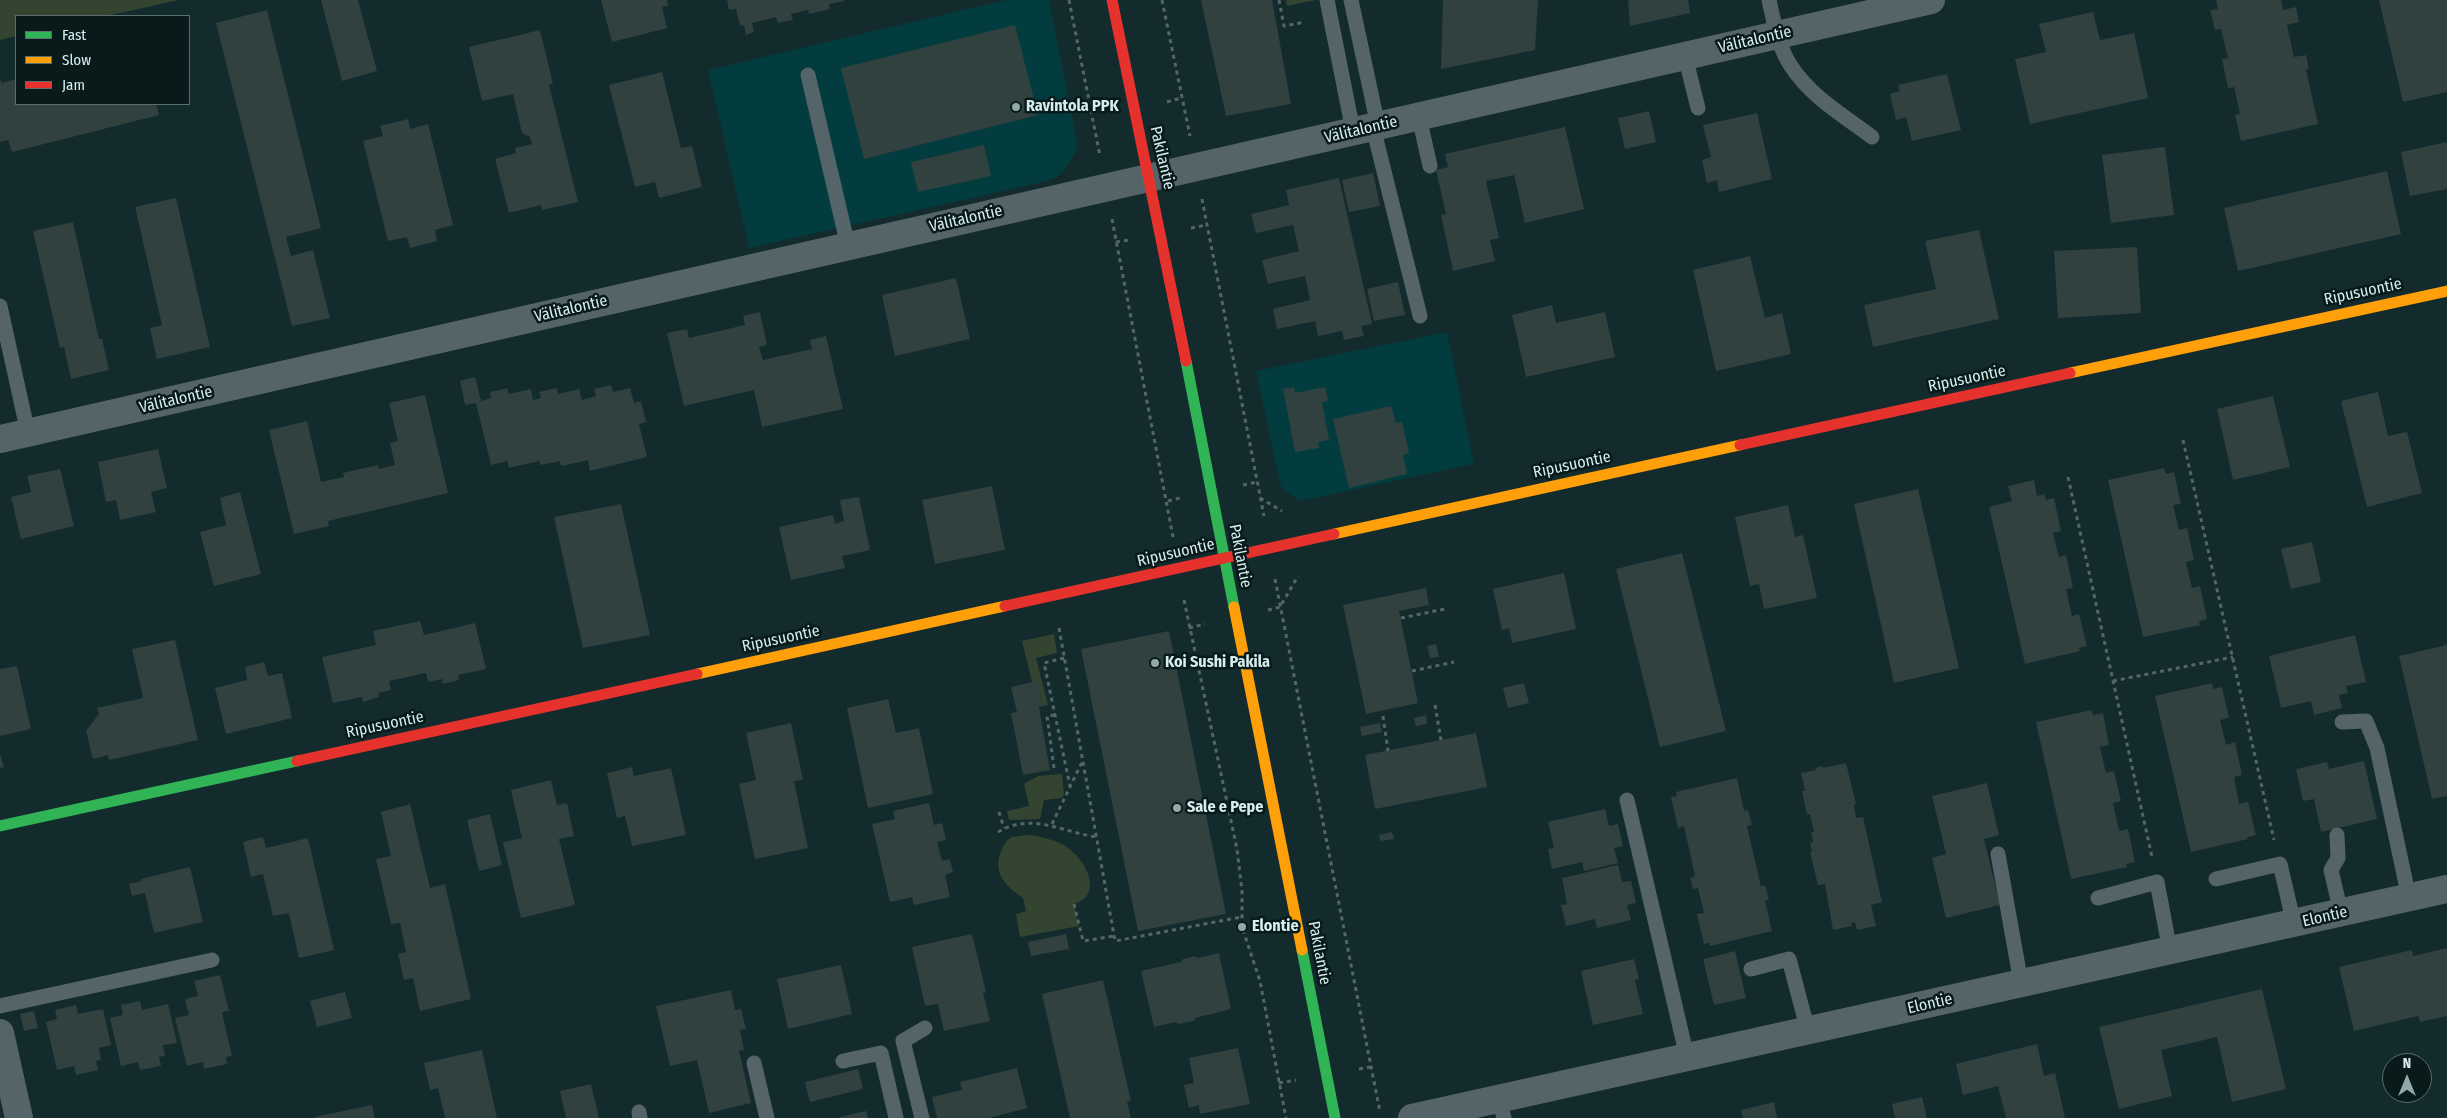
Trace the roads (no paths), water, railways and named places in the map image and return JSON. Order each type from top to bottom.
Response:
[{"type":"street","name":"Pakilantie","points":[[1112,0],[1150,177],[1335,1118]]},
{"type":"street","name":"Välitalontie","points":[[0,439],[1686,56],[1901,3],[1932,0]]},
{"type":"street","name":"Ripusuontie","points":[[0,826],[2447,291]]},
{"type":"street","name":"Elontie","points":[[1412,1118],[1501,1109],[1687,1057],[2447,889]]},
{"type":"street","points":[[0,1033],[19,1118]]},
{"type":"lane","points":[[1326,0],[1368,128],[1420,316]]},
{"type":"lane","points":[[1351,0],[1368,128]]},
{"type":"lane","points":[[1769,0],[1777,34],[1791,66],[1817,96],[1872,137]]},
{"type":"lane","points":[[1686,56],[1698,108]]},
{"type":"lane","points":[[808,75],[848,246]]},
{"type":"lane","points":[[1418,117],[1430,166]]},
{"type":"lane","points":[[0,306],[28,433]]},
{"type":"lane","points":[[2342,722],[2366,721],[2377,748],[2409,898]]},
{"type":"lane","points":[[1627,800],[1687,1057]]},
{"type":"lane","points":[[2337,834],[2338,858],[2331,870],[2341,913]]},
{"type":"lane","points":[[1998,854],[2021,984]]},
{"type":"lane","points":[[2216,880],[2280,864],[2294,924]]},
{"type":"lane","points":[[2098,898],[2157,882],[2170,951]]},
{"type":"lane","points":[[1751,969],[1789,959],[1808,1031]]},
{"type":"lane","points":[[0,1006],[212,960]]},
{"type":"lane","points":[[922,1118],[903,1041],[925,1028]]},
{"type":"lane","points":[[843,1061],[881,1053],[896,1118]]},
{"type":"lane","points":[[754,1063],[767,1118]]},
{"type":"place","name":"Ravintola PPK","points":[[1016,107]]},
{"type":"place","name":"Koi Sushi Pakila","points":[[1155,663]]},
{"type":"place","name":"Sale e Pepe","points":[[1177,808]]},
{"type":"place","name":"Elontie","points":[[1242,927]]}]
